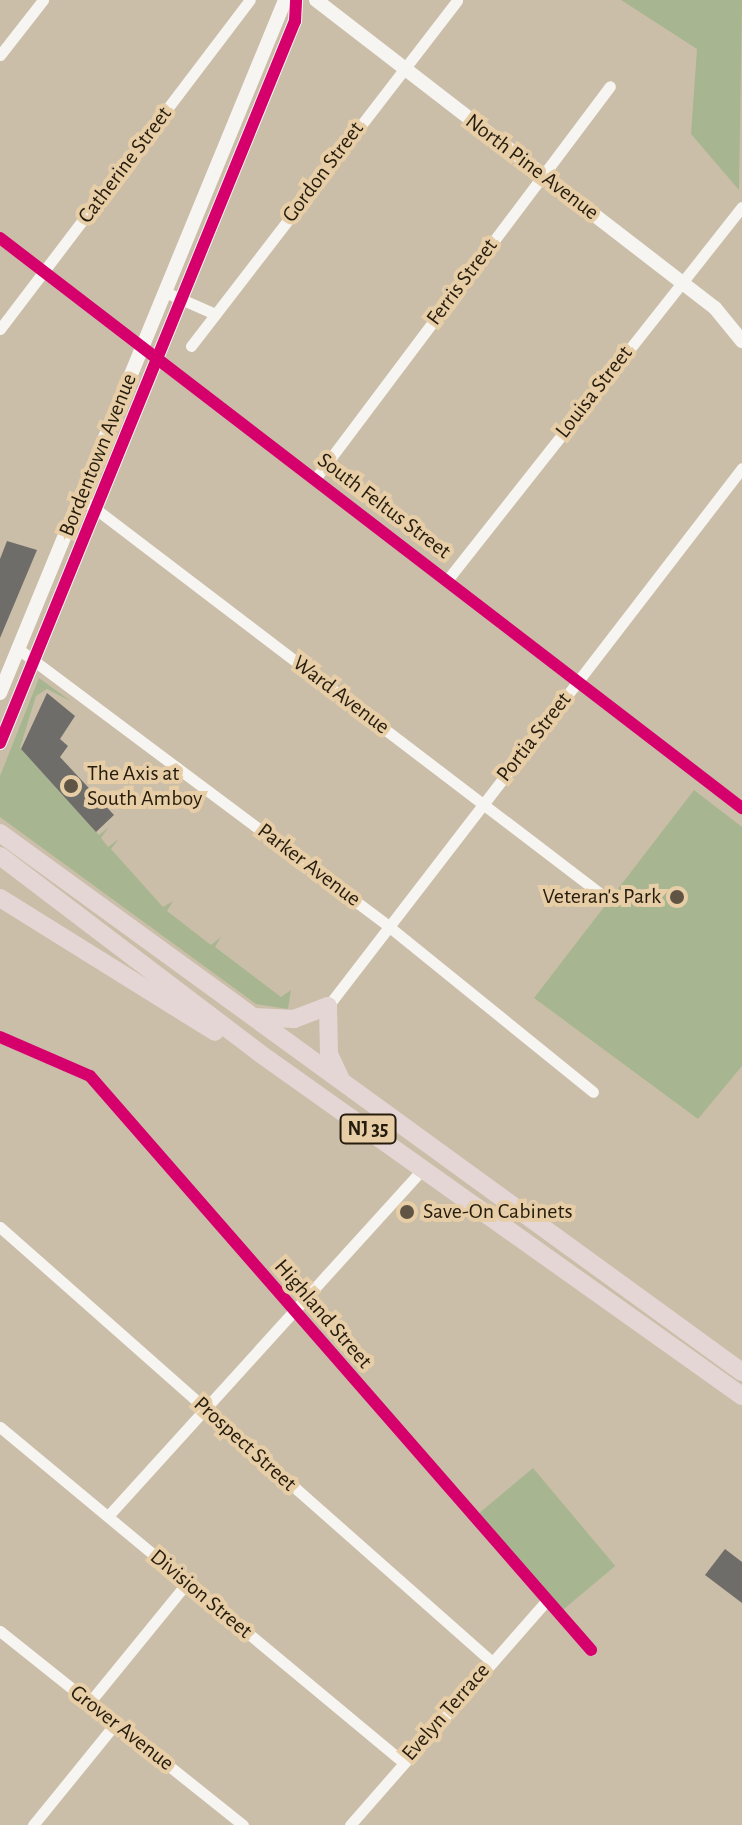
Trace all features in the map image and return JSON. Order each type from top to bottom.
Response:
[{"type":"highway","name":"NJ 35","points":[[0,833],[247,1016],[742,1372]]},
{"type":"highway","name":"NJ 35","points":[[0,856],[258,1052],[742,1396]]},
{"type":"highway","points":[[0,898],[210,1030],[258,1052]]},
{"type":"highway","points":[[247,1016],[292,1019],[328,1006],[329,1054],[343,1084]]},
{"type":"street","points":[[0,55],[43,0]]},
{"type":"street","name":"Catherine Street","points":[[0,329],[250,0]]},
{"type":"street","name":"Bordentown Avenue","points":[[0,693],[285,0]]},
{"type":"street","name":"Bordentown Avenue","points":[[0,743],[99,511],[295,21],[296,0]]},
{"type":"street","name":"North Pine Avenue","points":[[316,0],[680,280],[742,341]]},
{"type":"street","name":"Gordon Street","points":[[191,346],[457,0]]},
{"type":"street","name":"Ferris Street","points":[[315,479],[610,86]]},
{"type":"street","name":"Louisa Street","points":[[448,579],[680,280],[742,207]]},
{"type":"street","name":"South Feltus Street","points":[[0,238],[448,579],[742,808]]},
{"type":"street","points":[[165,292],[215,314]]},
{"type":"street","name":"Portia Street","points":[[328,1006],[387,925],[742,468]]},
{"type":"street","name":"Ward Avenue","points":[[80,497],[601,894]]},
{"type":"street","name":"Parker Avenue","points":[[17,648],[36,657],[387,925],[593,1092]]},
{"type":"street","name":"Highland Street","points":[[0,1037],[90,1076],[545,1602],[591,1650]]},
{"type":"street","points":[[108,1516],[291,1308],[365,1240],[424,1168]]},
{"type":"street","name":"Prospect Street","points":[[0,1227],[491,1661]]},
{"type":"street","name":"Division Street","points":[[0,1427],[403,1762]]},
{"type":"street","points":[[89,1703],[187,1583]]},
{"type":"street","name":"Evelyn Terrace","points":[[350,1825],[545,1602]]},
{"type":"street","name":"Grover Avenue","points":[[0,1631],[243,1825]]},
{"type":"street","points":[[33,1825],[116,1723]]},
{"type":"green space","points":[[621,0],[742,0],[739,190],[691,134],[697,49]]},
{"type":"green space","points":[[39,678],[72,702],[47,689],[36,696],[20,748],[99,835],[109,827],[101,838],[108,847],[119,839],[111,849],[163,907],[173,901],[167,911],[211,945],[221,937],[215,947],[281,997],[291,990],[288,1009],[256,1004],[0,817],[0,776]]},
{"type":"green space","name":"Veteran's Park","points":[[694,790],[742,827],[742,1066],[698,1119],[534,998]]},
{"type":"green space","points":[[533,1468],[615,1566],[559,1614],[476,1516]]},
{"type":"building","points":[[7,541],[37,550],[0,638],[0,559]]},
{"type":"building","name":"The Axis at South Amboy","points":[[47,693],[75,716],[60,739],[68,746],[60,757],[114,815],[96,832],[21,749]]},
{"type":"building","points":[[725,1549],[742,1562],[742,1603],[705,1575]]},
{"type":"cycle path","points":[[0,743],[295,21],[296,0]]},
{"type":"cycle path","points":[[0,238],[742,808]]},
{"type":"cycle path","points":[[0,1037],[90,1076],[591,1650]]},
{"type":"place","name":"The Axis at South Amboy","points":[[71,786]]},
{"type":"place","name":"Veteran's Park","points":[[677,897]]},
{"type":"place","name":"Save-On Cabinets","points":[[407,1212]]}]
